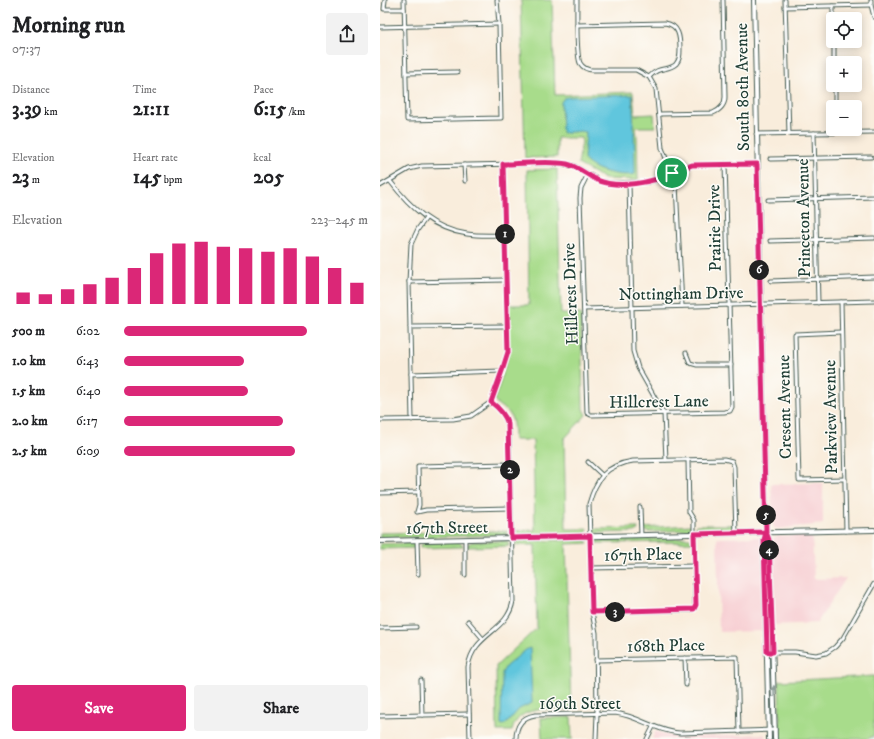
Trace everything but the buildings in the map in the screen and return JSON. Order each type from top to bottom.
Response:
[{"type":"street","points":[[385,0],[384,9],[404,9]]},
{"type":"street","points":[[404,0],[407,120],[501,118],[497,0]]},
{"type":"street","points":[[577,0],[578,58],[584,67],[593,70],[633,70],[643,73],[649,77],[656,89],[662,148],[676,184],[682,306]]},
{"type":"street","points":[[659,114],[713,113],[723,105],[725,97],[723,0]]},
{"type":"street","name":"South 80th Avenue","points":[[754,0],[766,532],[764,540],[769,739]]},
{"type":"street","name":"Princeton Avenue","points":[[785,0],[789,134]]},
{"type":"street","points":[[872,0],[871,5],[874,16]]},
{"type":"street","points":[[785,7],[871,5]]},
{"type":"street","points":[[832,6],[832,12]]},
{"type":"street","points":[[577,25],[665,23],[674,27],[680,36],[680,56],[678,61],[671,68],[656,71],[649,77]]},
{"type":"street","points":[[380,27],[499,24]]},
{"type":"street","points":[[406,73],[457,72]]},
{"type":"street","points":[[756,134],[826,132]]},
{"type":"street","points":[[862,132],[874,132]]},
{"type":"street","name":"Princeton Avenue","points":[[814,133],[818,303]]},
{"type":"street","points":[[770,159],[871,157]]},
{"type":"street","points":[[380,186],[409,169],[416,167],[503,164],[564,164],[574,166],[606,182],[629,183],[649,182],[692,165],[757,164]]},
{"type":"street","points":[[380,420],[453,419],[471,416],[482,410],[491,402],[508,352],[506,326],[503,164]]},
{"type":"street","name":"Prairie Drive","points":[[725,164],[732,408],[730,411]]},
{"type":"street","points":[[464,165],[465,181]]},
{"type":"street","name":"Hillcrest Drive","points":[[588,174],[581,188],[580,198],[586,411],[588,414]]},
{"type":"street","points":[[390,181],[404,200],[415,210],[426,218],[446,228],[467,234],[505,235]]},
{"type":"street","points":[[629,183],[633,352],[638,368],[664,414],[666,460]]},
{"type":"street","points":[[768,200],[874,197]]},
{"type":"street","points":[[412,420],[408,282],[411,244],[418,229],[426,218]]},
{"type":"street","points":[[770,241],[874,238]]},
{"type":"street","points":[[771,281],[874,277]]},
{"type":"street","points":[[408,282],[505,280]]},
{"type":"street","name":"Parkview Avenue","points":[[841,302],[846,531]]},
{"type":"street","name":"Nottingham Drive","points":[[584,309],[874,302]]},
{"type":"street","points":[[410,327],[506,326]]},
{"type":"street","name":"Cresent Avenue","points":[[841,332],[795,334],[799,480],[845,479]]},
{"type":"street","points":[[686,353],[690,364],[731,365]]},
{"type":"street","points":[[411,374],[502,371]]},
{"type":"street","points":[[470,739],[469,662],[475,648],[504,620],[511,609],[513,597],[509,432],[507,420],[500,409],[491,402]]},
{"type":"street","name":"Hillcrest Lane","points":[[588,414],[664,414],[730,411]]},
{"type":"street","points":[[596,739],[596,633],[592,612],[590,504],[592,493],[602,475],[623,463],[666,460],[724,459],[732,461],[734,467],[736,533]]},
{"type":"street","points":[[592,612],[694,609],[696,605],[694,520],[689,512],[688,460]]},
{"type":"street","points":[[588,462],[602,475]]},
{"type":"street","points":[[510,464],[418,466],[418,512],[426,510],[510,508]]},
{"type":"street","points":[[380,493],[419,492]]},
{"type":"street","points":[[640,507],[641,535]]},
{"type":"street","name":"167th Street","points":[[380,541],[874,530]]},
{"type":"street","name":"South 80th Avenue","points":[[766,532],[769,540],[775,739]]},
{"type":"street","points":[[417,540],[418,574]]},
{"type":"street","points":[[465,540],[465,575]]},
{"type":"street","name":"167th Place","points":[[591,568],[695,566]]},
{"type":"street","points":[[767,652],[795,652],[816,655],[835,647],[843,638],[874,584]]},
{"type":"street","points":[[468,621],[483,639]]},
{"type":"street","points":[[380,628],[416,627]]},
{"type":"street","name":"168th Place","points":[[596,660],[737,657],[739,732]]},
{"type":"street","points":[[685,658],[686,685]]},
{"type":"street","points":[[421,680],[422,715]]},
{"type":"street","points":[[380,716],[469,714]]},
{"type":"street","name":"169th Street","points":[[516,739],[518,726],[523,720],[529,716],[536,715],[623,714],[641,720],[664,731],[680,733],[775,730]]},
{"type":"street","points":[[648,739],[653,727]]},
{"type":"shaded area","points":[[823,483],[823,524],[777,529],[773,527],[771,484]]},
{"type":"shaded area","points":[[812,534],[814,579],[846,578],[817,623],[774,625],[773,538],[778,536]]},
{"type":"shaded area","points":[[759,537],[763,545],[764,631],[719,632],[717,538]]},
{"type":"shaded area","points":[[655,731],[674,736],[687,737],[764,734],[766,739],[652,739]]},
{"type":"green space","points":[[521,0],[552,0],[555,95],[633,92],[635,115],[654,114],[655,127],[636,127],[638,180],[605,179],[578,164],[582,142],[581,138],[557,138],[557,157],[525,158]]},
{"type":"green space","points":[[557,169],[561,314],[581,314],[583,409],[586,415],[564,439],[566,529],[588,529],[585,533],[518,535],[513,531],[535,530],[533,440],[514,440],[511,416],[509,412],[497,404],[494,399],[508,355],[508,305],[529,305],[527,170]]},
{"type":"green space","points":[[691,525],[691,528],[688,530],[648,532],[643,528]]},
{"type":"green space","points":[[696,525],[733,525],[733,527],[731,529],[699,530],[696,528]]},
{"type":"green space","points":[[638,528],[637,531],[634,532],[596,533],[594,533],[593,529]]},
{"type":"green space","points":[[508,531],[507,534],[503,535],[380,538],[380,533]]},
{"type":"green space","points":[[689,538],[692,542],[595,543],[594,540]]},
{"type":"green space","points":[[586,540],[588,543],[566,544],[571,709],[545,709],[528,712],[515,722],[512,731],[497,731],[496,666],[537,628],[535,545],[514,545],[519,541]]},
{"type":"green space","points":[[459,542],[463,547],[420,548],[420,546],[424,543]]},
{"type":"green space","points":[[472,542],[508,542],[509,546],[467,547],[468,544]]},
{"type":"green space","points":[[380,544],[414,544],[415,548],[380,549]]},
{"type":"green space","points":[[874,676],[874,735],[868,739],[780,739],[779,681]]},
{"type":"green space","points":[[571,717],[572,739],[542,739],[541,718]]},
{"type":"water","points":[[632,95],[635,174],[623,175],[600,170],[584,159],[586,132],[581,131],[562,133],[561,102],[564,98],[569,97]]},
{"type":"water","points":[[530,648],[532,703],[519,709],[507,723],[503,725],[501,724],[502,673],[506,666]]},
{"type":"route","points":[[672,173],[661,179],[649,182],[610,183],[595,179],[574,166],[567,164],[503,164],[506,326],[508,352],[491,402],[500,409],[508,424],[511,538],[590,536],[592,612],[691,610],[694,609],[696,605],[694,534],[766,532],[769,540],[773,652],[767,652],[764,575],[764,540],[766,532],[757,164],[692,165],[672,173]]}]
